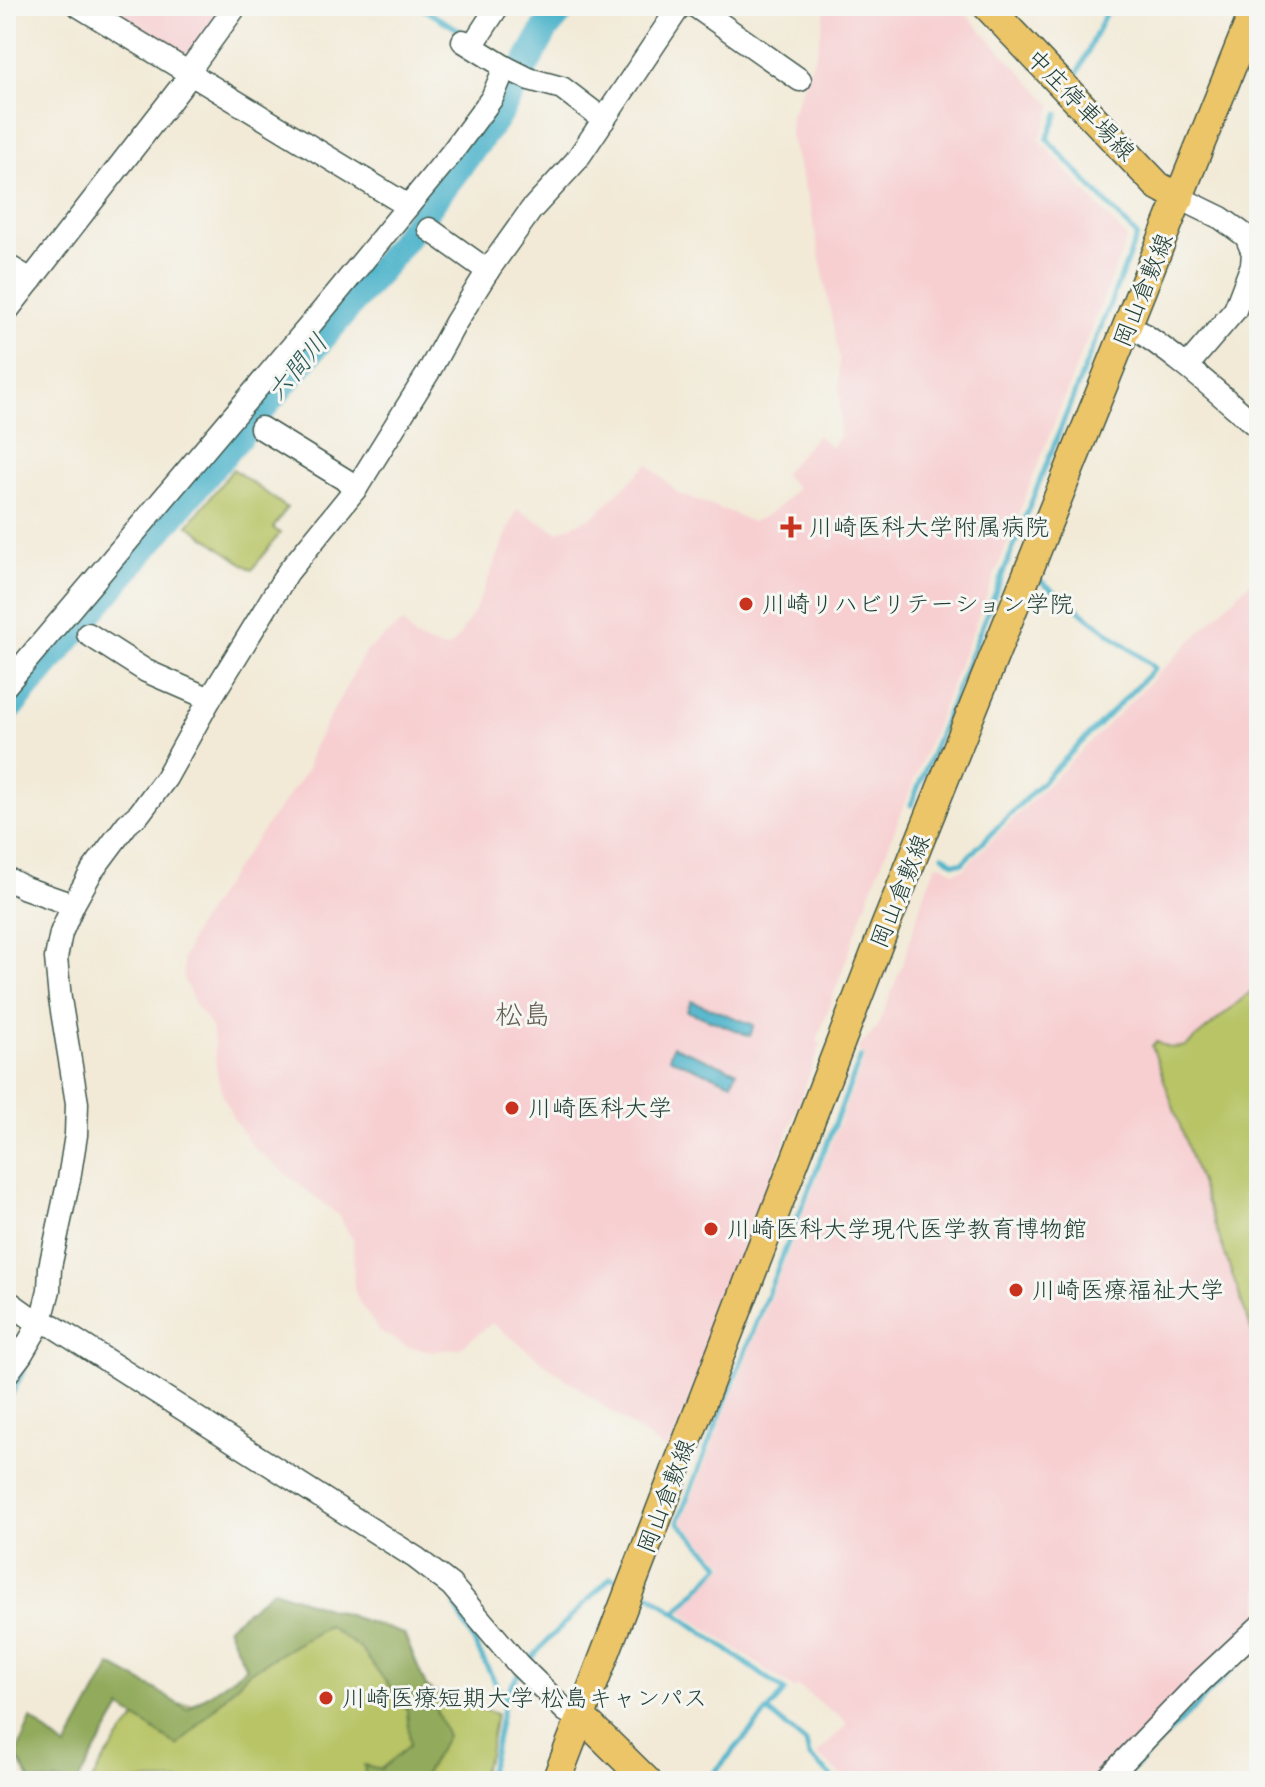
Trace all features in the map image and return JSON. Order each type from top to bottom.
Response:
[{"type":"main road","name":"中庄停車場線","points":[[987,6],[1158,186],[1180,198]]},
{"type":"main road","name":"岡山倉敷線","points":[[556,1781],[885,927],[1256,6]]},
{"type":"main road","points":[[581,1718],[647,1781]]},
{"type":"street","points":[[79,6],[405,210]]},
{"type":"street","points":[[6,312],[21,274],[186,74],[236,6]]},
{"type":"street","points":[[498,6],[472,42],[514,72],[562,88],[604,120]]},
{"type":"street","points":[[6,1375],[41,1321],[76,1135],[77,1103],[56,958],[61,933],[73,905],[101,859],[166,778],[288,572],[357,487],[488,271],[531,210],[576,161],[680,6]]},
{"type":"street","points":[[695,6],[800,80]]},
{"type":"street","points":[[6,685],[312,323],[514,72]]},
{"type":"street","points":[[1180,198],[1221,218],[1246,236],[1253,253],[1252,265],[1235,310],[1187,366]]},
{"type":"street","points":[[429,229],[488,271]]},
{"type":"street","points":[[1129,325],[1187,366],[1259,428]]},
{"type":"street","points":[[261,428],[357,487]]},
{"type":"street","points":[[88,634],[146,671],[210,699]]},
{"type":"street","points":[[6,878],[73,905]]},
{"type":"street","points":[[6,1300],[34,1320],[53,1326],[416,1558],[451,1585],[522,1669],[566,1711],[581,1718]]},
{"type":"street","points":[[1105,1781],[1201,1681],[1259,1627]]},
{"type":"shaded area","points":[[95,6],[222,6],[224,8],[185,64]]},
{"type":"shaded area","name":"川崎医科大学附属病院","points":[[826,6],[958,6],[1053,106],[1039,140],[1127,238],[871,890],[817,1041],[821,1044],[730,1286],[718,1328],[668,1452],[492,1323],[460,1348],[435,1351],[408,1347],[380,1332],[359,1302],[354,1289],[353,1240],[338,1215],[254,1148],[234,1120],[217,1074],[213,1033],[184,980],[183,960],[194,931],[307,770],[311,752],[365,652],[403,622],[415,638],[441,648],[450,647],[477,606],[517,509],[558,532],[595,515],[648,464],[679,494],[752,522],[766,516],[797,488],[783,474],[817,435],[831,447],[840,437],[839,357],[811,211],[790,135],[791,116],[817,51]]},
{"type":"shaded area","name":"川崎医療福祉大学","points":[[1259,573],[1259,1619],[1099,1781],[848,1781],[817,1754],[847,1724],[844,1720],[681,1611],[726,1564],[682,1522],[865,1058],[857,1049],[877,1028],[903,963],[936,864],[954,872],[963,869]]},
{"type":"green space","points":[[233,469],[287,508],[273,528],[280,533],[252,570],[188,525]]},
{"type":"green space","points":[[1259,985],[1259,1351],[1152,1046],[1156,1041],[1170,1048],[1186,1046]]},
{"type":"green space","points":[[273,1590],[404,1634],[447,1736],[421,1781],[366,1781],[364,1765],[381,1769],[410,1745],[407,1710],[361,1649],[328,1626],[248,1673],[178,1746],[121,1708],[78,1781],[31,1781],[16,1755],[31,1719],[66,1748],[111,1665],[187,1710],[246,1668],[227,1627]]},
{"type":"green space","name":"川崎医療短期大学 松島キャンパス","points":[[334,1617],[435,1693],[496,1714],[489,1754],[478,1781],[92,1781],[122,1735],[142,1714],[166,1705],[192,1705]]},
{"type":"water","points":[[691,1001],[754,1025],[750,1036],[687,1011]]},
{"type":"water","points":[[673,1046],[736,1071],[732,1083],[669,1058]]},
{"type":"waterway","points":[[418,6],[464,33]]},
{"type":"waterway","name":"六間川","points":[[6,712],[391,256],[498,115],[546,28],[565,6]]},
{"type":"waterway","points":[[1078,73],[1109,6]]},
{"type":"waterway","points":[[911,805],[1137,236],[1047,139],[1058,114]]},
{"type":"waterway","points":[[943,855],[954,863],[962,863],[1155,668],[1041,581]]},
{"type":"waterway","points":[[675,1613],[721,1565],[678,1522],[861,1057]]},
{"type":"waterway","points":[[6,1406],[29,1360]]},
{"type":"waterway","points":[[528,1663],[611,1577],[624,1583]]},
{"type":"waterway","points":[[640,1590],[785,1691],[768,1711],[806,1743],[809,1756],[837,1781]]},
{"type":"waterway","points":[[455,1605],[504,1700]]},
{"type":"waterway","points":[[1122,1781],[1259,1642]]},
{"type":"waterway","points":[[484,1781],[494,1754],[506,1698],[519,1674]]},
{"type":"waterway","points":[[707,1781],[768,1711]]},
{"type":"place","name":"川崎医科大学附属病院","points":[[791,527]]},
{"type":"place","name":"川崎リハビリテーション学院","points":[[746,604]]},
{"type":"place","name":"川崎医科大学","points":[[512,1108]]},
{"type":"place","name":"川崎医科大学現代医学教育博物館","points":[[711,1229]]},
{"type":"place","name":"川崎医療福祉大学","points":[[1016,1290]]},
{"type":"place","name":"川崎医療短期大学 松島キャンパス","points":[[326,1698]]},
{"type":"district","name":"松島","points":[[523,1014]]}]
